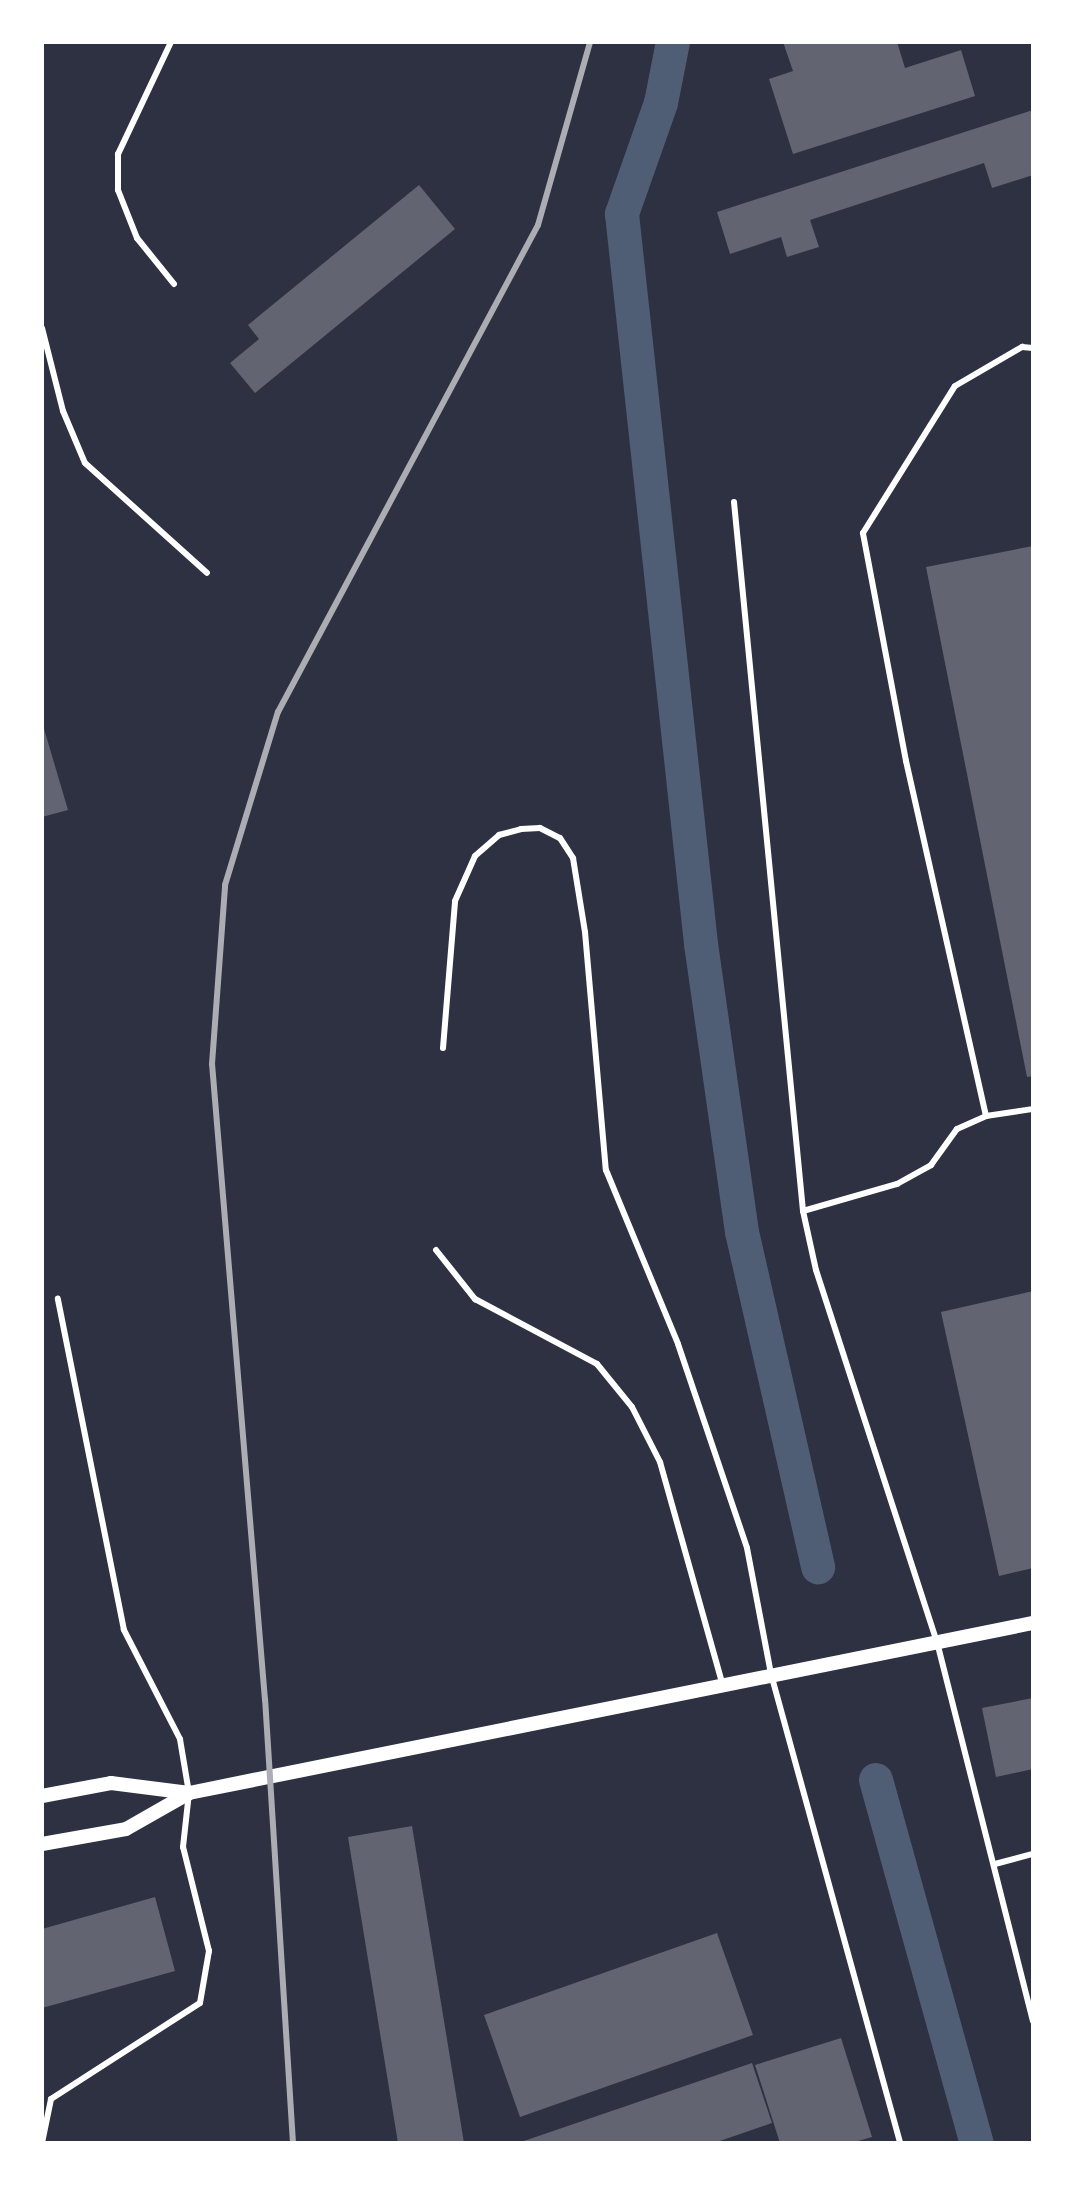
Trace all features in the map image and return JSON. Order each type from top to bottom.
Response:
[{"type":"street","points":[[42,1844],[126,1829],[189,1793],[722,1683],[1033,1623]]},
{"type":"street","points":[[42,1796],[111,1783],[189,1793]]},
{"type":"lane","points":[[171,42],[118,154],[118,190],[137,238],[174,284]]},
{"type":"lane","points":[[42,328],[63,411],[85,463],[207,573]]},
{"type":"lane","points":[[986,1116],[906,761],[863,533],[955,386],[1022,347],[1033,348]]},
{"type":"lane","points":[[734,502],[803,1211],[816,1270],[937,1642],[1033,2021]]},
{"type":"lane","points":[[443,1048],[455,901],[475,856],[499,835],[540,828],[560,838],[573,858],[585,932],[606,1170],[678,1344],[747,1548],[771,1674],[900,2143]]},
{"type":"lane","points":[[803,1211],[897,1184],[931,1165],[957,1129],[986,1116],[1033,1109]]},
{"type":"lane","points":[[436,1250],[475,1299],[597,1364],[632,1407],[660,1462],[722,1683]]},
{"type":"lane","points":[[42,2143],[51,2099],[200,2003],[209,1951],[183,1847],[189,1793],[180,1739],[124,1630],[58,1299]]},
{"type":"lane","points":[[995,1864],[1033,1854]]},
{"type":"building","points":[[783,42],[897,42],[905,68],[961,50],[975,96],[793,154],[769,79],[793,71]]},
{"type":"building","points":[[1033,110],[1033,175],[992,188],[984,163],[810,220],[819,247],[787,257],[781,237],[730,254],[717,212]]},
{"type":"building","points":[[419,185],[455,229],[255,393],[230,363],[259,339],[248,325]]},
{"type":"building","points":[[1033,546],[1033,1076],[1027,1077],[926,567]]},
{"type":"building","points":[[42,722],[68,810],[42,817]]},
{"type":"building","points":[[1033,1291],[1033,1568],[999,1576],[941,1312]]},
{"type":"building","points":[[1033,1698],[1033,1769],[996,1777],[982,1708]]},
{"type":"building","points":[[412,1826],[464,2143],[398,2143],[348,1837]]},
{"type":"building","points":[[155,1897],[175,1971],[42,2008],[42,1929]]},
{"type":"building","points":[[717,1933],[753,2035],[520,2117],[484,2015]]},
{"type":"building","points":[[841,2038],[872,2137],[851,2143],[780,2143],[755,2065]]},
{"type":"building","points":[[752,2063],[772,2123],[714,2143],[518,2143]]},
{"type":"waterway","points":[[673,42],[661,103],[622,214],[701,944],[742,1232],[818,1567]]},
{"type":"waterway","points":[[876,1780],[977,2143]]},
{"type":"railway","points":[[293,2143],[265,1700],[212,1064],[225,885],[278,712],[538,225],[590,42]]}]
